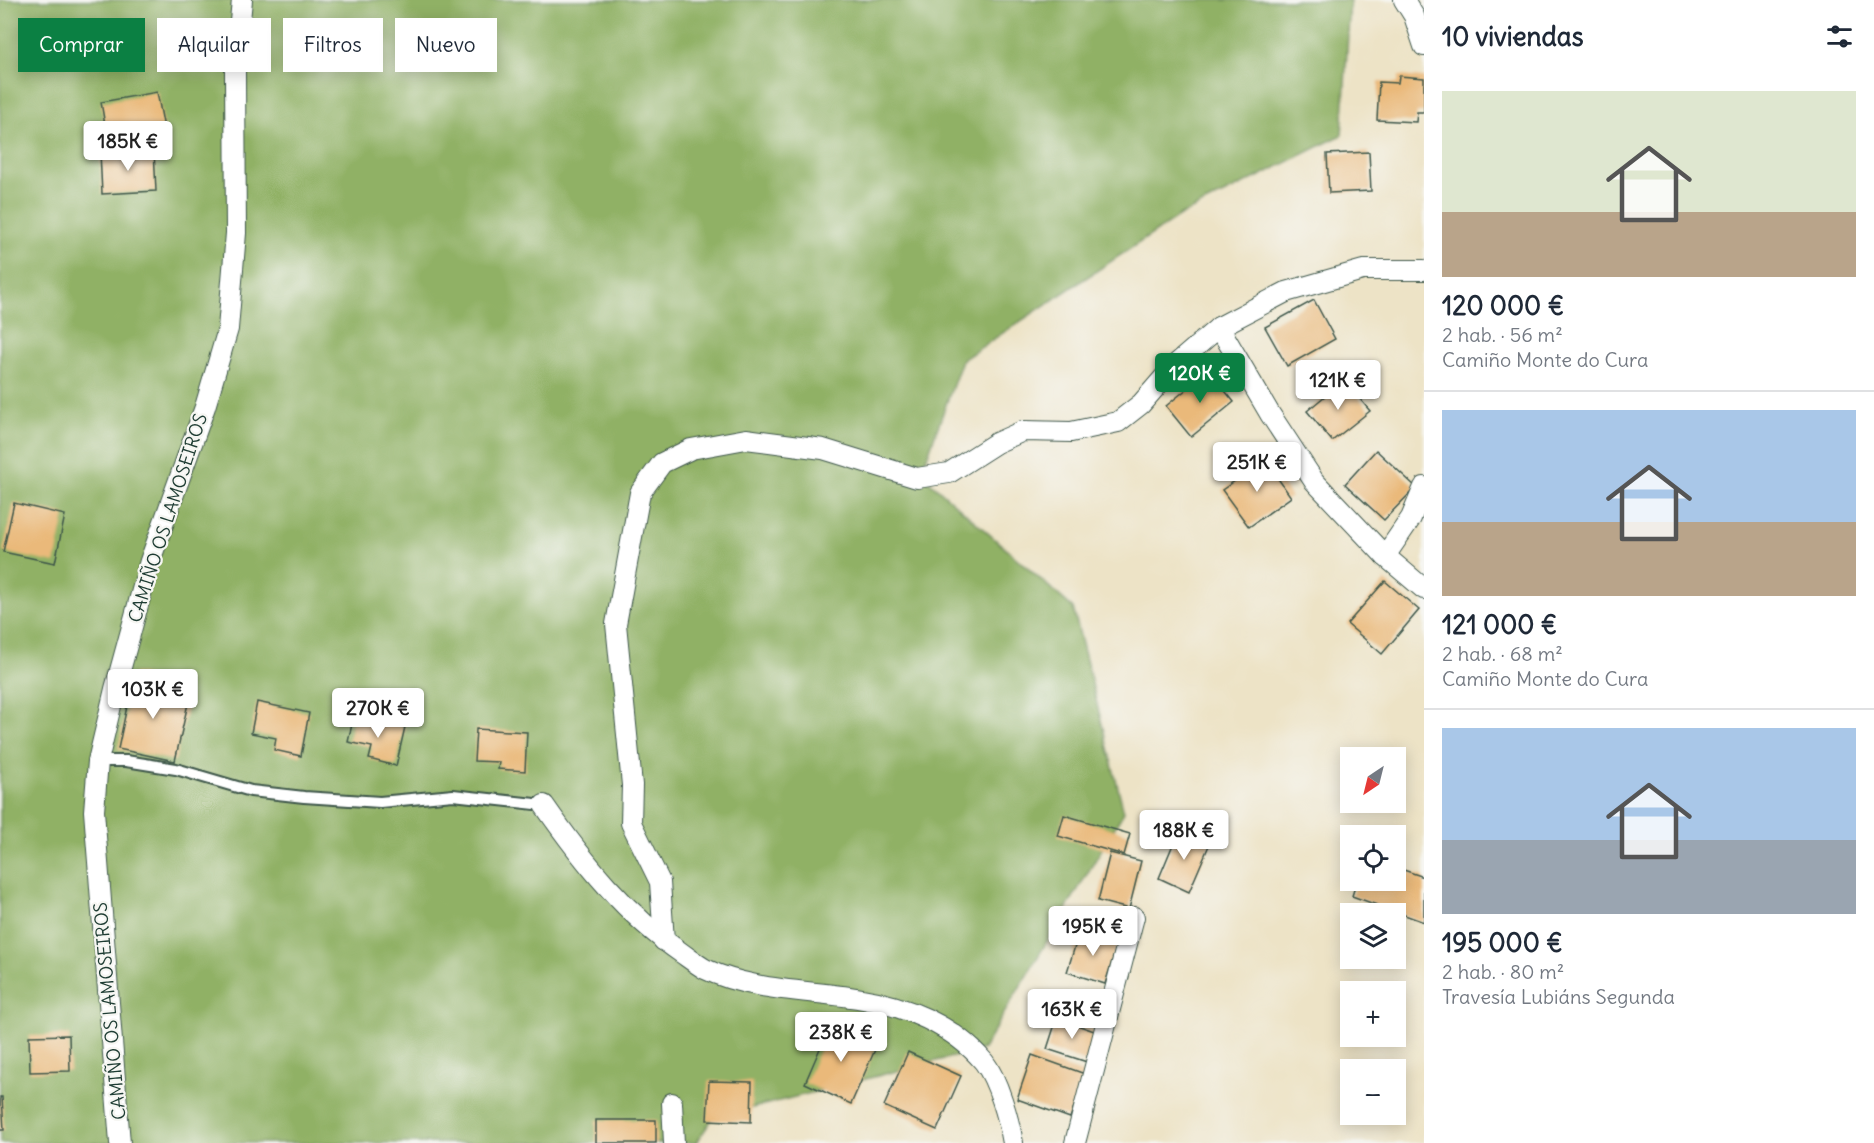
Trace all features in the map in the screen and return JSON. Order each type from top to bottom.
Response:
[{"type":"street","name":"CAMIÑO OS LAMOSEIROS","points":[[120,1143],[94,811],[98,761],[150,561],[205,407],[228,329],[236,233],[236,72],[242,0]]},
{"type":"street","points":[[1404,0],[1414,16],[1424,46]]},
{"type":"street","points":[[664,941],[660,882],[631,822],[632,785],[616,624],[640,493],[662,463],[691,449],[746,439],[823,449],[917,478],[949,473],[996,443],[1023,431],[1071,432],[1118,422],[1140,405],[1176,365],[1219,327],[1286,292],[1363,270],[1424,270]]},
{"type":"street","points":[[1219,327],[1270,414],[1314,482],[1385,556],[1424,589]]},
{"type":"street","points":[[1385,556],[1411,518],[1424,487]]},
{"type":"street","points":[[544,805],[572,846],[620,902],[664,941],[705,969],[754,985],[859,998],[913,1012],[950,1031],[984,1063],[998,1090],[1012,1143]]},
{"type":"street","points":[[1075,1143],[1134,917]]},
{"type":"street","points":[[672,1103],[674,1143]]},
{"type":"lane","points":[[98,761],[126,761],[176,769],[251,791],[304,797],[380,802],[453,795],[544,805]]},
{"type":"green space","points":[[0,0],[1350,0],[1342,135],[1181,215],[962,360],[921,474],[1073,608],[1124,812],[983,1049],[713,1118],[696,1143],[0,1143]]},
{"type":"building","points":[[1399,76],[1424,78],[1424,112],[1417,112],[1416,122],[1377,120],[1379,82],[1398,83]]},
{"type":"building","points":[[157,92],[165,133],[108,143],[101,102]]},
{"type":"building","points":[[154,149],[156,191],[102,194],[100,152]]},
{"type":"building","points":[[1369,152],[1371,191],[1329,193],[1327,154]]},
{"type":"building","points":[[1314,300],[1335,339],[1287,366],[1265,327]]},
{"type":"building","points":[[1209,371],[1234,402],[1191,437],[1166,406]]},
{"type":"building","points":[[1344,380],[1370,411],[1332,441],[1307,411]]},
{"type":"building","points":[[1376,450],[1416,487],[1384,520],[1345,484]]},
{"type":"building","points":[[1265,460],[1291,497],[1249,527],[1222,490]]},
{"type":"building","points":[[14,503],[65,515],[55,563],[3,552]]},
{"type":"building","points":[[1385,581],[1419,610],[1382,654],[1347,624]]},
{"type":"building","points":[[134,673],[165,680],[162,693],[189,699],[175,761],[118,749]]},
{"type":"building","points":[[257,702],[309,713],[301,756],[274,750],[276,738],[251,733]]},
{"type":"building","points":[[354,715],[405,727],[396,766],[369,759],[372,747],[348,742]]},
{"type":"building","points":[[476,729],[527,732],[525,771],[498,769],[499,762],[474,761]]},
{"type":"building","points":[[1064,815],[1130,834],[1124,855],[1058,836]]},
{"type":"building","points":[[1179,830],[1210,843],[1189,892],[1159,878]]},
{"type":"building","points":[[1110,853],[1141,861],[1129,909],[1098,901]]},
{"type":"building","points":[[1406,871],[1424,877],[1424,922],[1406,916],[1406,903],[1371,903],[1352,896],[1354,891],[1406,891]]},
{"type":"building","points":[[1080,930],[1118,941],[1105,984],[1067,972]]},
{"type":"building","points":[[1057,1018],[1097,1032],[1087,1062],[1047,1049]]},
{"type":"building","points":[[831,1023],[878,1043],[851,1104],[805,1083]]},
{"type":"building","points":[[69,1035],[70,1071],[30,1072],[29,1036]]},
{"type":"building","points":[[908,1052],[961,1076],[937,1130],[884,1106]]},
{"type":"building","points":[[1032,1055],[1085,1074],[1070,1118],[1017,1099]]},
{"type":"building","points":[[709,1081],[752,1082],[751,1122],[707,1120]]},
{"type":"building","points":[[0,1097],[2,1097],[4,1130],[0,1130]]},
{"type":"building","points":[[596,1120],[656,1120],[656,1143],[596,1143]]}]
